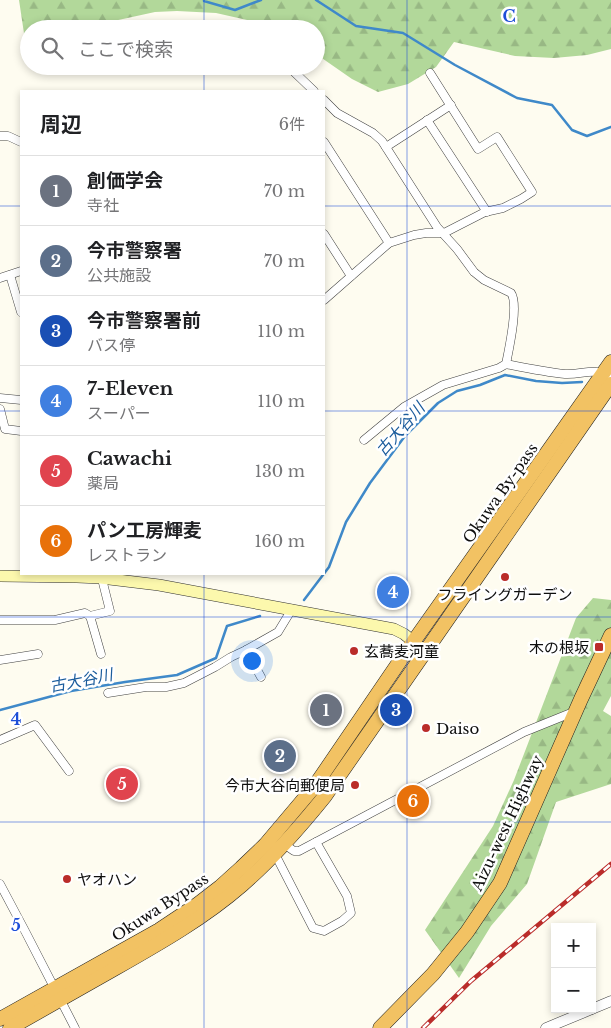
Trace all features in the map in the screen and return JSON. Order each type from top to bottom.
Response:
[{"type":"highway","name":"Okuwa By-pass","points":[[414,642],[609,374]]},
{"type":"highway","name":"Okuwa By-pass","points":[[426,652],[609,374]]},
{"type":"highway","name":"Aizu-west Highway","points":[[380,1028],[433,974],[485,906],[503,875],[611,635]]},
{"type":"highway","name":"Okuwa Bypass","points":[[10,1028],[57,994],[198,904],[220,887],[265,845],[314,787],[414,642]]},
{"type":"highway","name":"Okuwa Bypass","points":[[0,1019],[57,994],[164,941],[244,884],[279,849],[325,796],[426,652]]},
{"type":"highway","points":[[300,804],[311,813]]},
{"type":"main road","points":[[0,576],[101,576],[159,585],[394,629],[404,634],[426,652]]},
{"type":"street","points":[[325,299],[389,243],[414,235],[443,233],[487,212],[503,208],[532,192],[497,137],[478,149],[430,74]]},
{"type":"street","points":[[297,75],[313,90]]},
{"type":"street","points":[[325,104],[373,133],[382,141],[437,227],[474,272],[484,280],[511,293],[514,297],[506,364]]},
{"type":"street","points":[[386,147],[451,105]]},
{"type":"street","points":[[427,120],[487,212]]},
{"type":"street","points":[[0,136],[8,136],[20,142]]},
{"type":"street","points":[[325,144],[389,243]]},
{"type":"street","points":[[325,236],[351,276]]},
{"type":"street","points":[[0,278],[20,271]]},
{"type":"street","points":[[10,275],[20,309]]},
{"type":"street","points":[[364,440],[404,407],[443,385],[499,368],[506,364],[567,374],[590,371],[609,374]]},
{"type":"street","points":[[0,398],[20,400]]},
{"type":"street","points":[[0,409],[5,429],[20,431]]},
{"type":"street","points":[[0,620],[55,620],[86,613],[90,616],[110,611],[101,576]]},
{"type":"street","points":[[108,693],[146,687],[166,687],[184,683],[278,632],[292,610]]},
{"type":"street","points":[[90,616],[101,654]]},
{"type":"street","points":[[246,650],[260,677]]},
{"type":"street","points":[[0,660],[38,654]]},
{"type":"street","points":[[279,849],[299,851],[524,732],[576,711]]},
{"type":"street","points":[[0,740],[35,725],[68,771]]},
{"type":"street","points":[[279,849],[313,928],[324,930],[342,921],[351,913],[347,896],[316,842]]},
{"type":"street","points":[[0,884],[75,1028]]},
{"type":"street","points":[[596,1007],[611,1001]]},
{"type":"street","points":[[546,1028],[582,1013]]},
{"type":"green space","points":[[19,0],[611,0],[611,49],[587,55],[554,58],[515,56],[454,42],[436,67],[408,84],[378,92],[352,79],[325,60],[325,20],[247,20],[216,13],[177,11],[155,12],[118,20],[22,20]]},
{"type":"green space","points":[[593,598],[611,600],[611,696],[603,711],[611,716],[611,784],[556,802],[527,884],[491,926],[459,978],[425,930],[493,826],[514,780],[576,618]]},
{"type":"waterway","points":[[204,0],[235,10],[261,0]]},
{"type":"waterway","points":[[316,0],[356,26],[403,33],[455,65],[517,98],[552,105],[572,130],[587,136],[611,127]]},
{"type":"waterway","name":"古大谷川","points":[[325,572],[329,567],[346,522],[370,483],[405,436],[438,403],[457,391],[480,385],[505,375],[536,381],[582,382]]},
{"type":"waterway","name":"古大谷川","points":[[304,600],[323,575]]},
{"type":"waterway","name":"古大谷川","points":[[0,710],[71,691],[177,675],[216,658],[227,626],[260,616]]},
{"type":"railway","points":[[423,1028],[471,981],[611,864]]},
{"type":"place","name":"フライングガーデン","points":[[505,577]]},
{"type":"place","name":"7-Eleven","points":[[393,592]]},
{"type":"place","name":"木の根坂","points":[[599,647]]},
{"type":"place","name":"玄蕎麦河童","points":[[354,651]]},
{"type":"place","name":"創価学会","points":[[326,710]]},
{"type":"place","name":"今市警察署前","points":[[396,710]]},
{"type":"place","name":"Daiso","points":[[426,728]]},
{"type":"place","name":"今市警察署","points":[[280,756]]},
{"type":"place","name":"Cawachi","points":[[122,784]]},
{"type":"place","name":"今市大谷向郵便局","points":[[355,785]]},
{"type":"place","name":"パン工房輝麦","points":[[413,801]]},
{"type":"place","name":"ヤオハン","points":[[67,879]]}]
